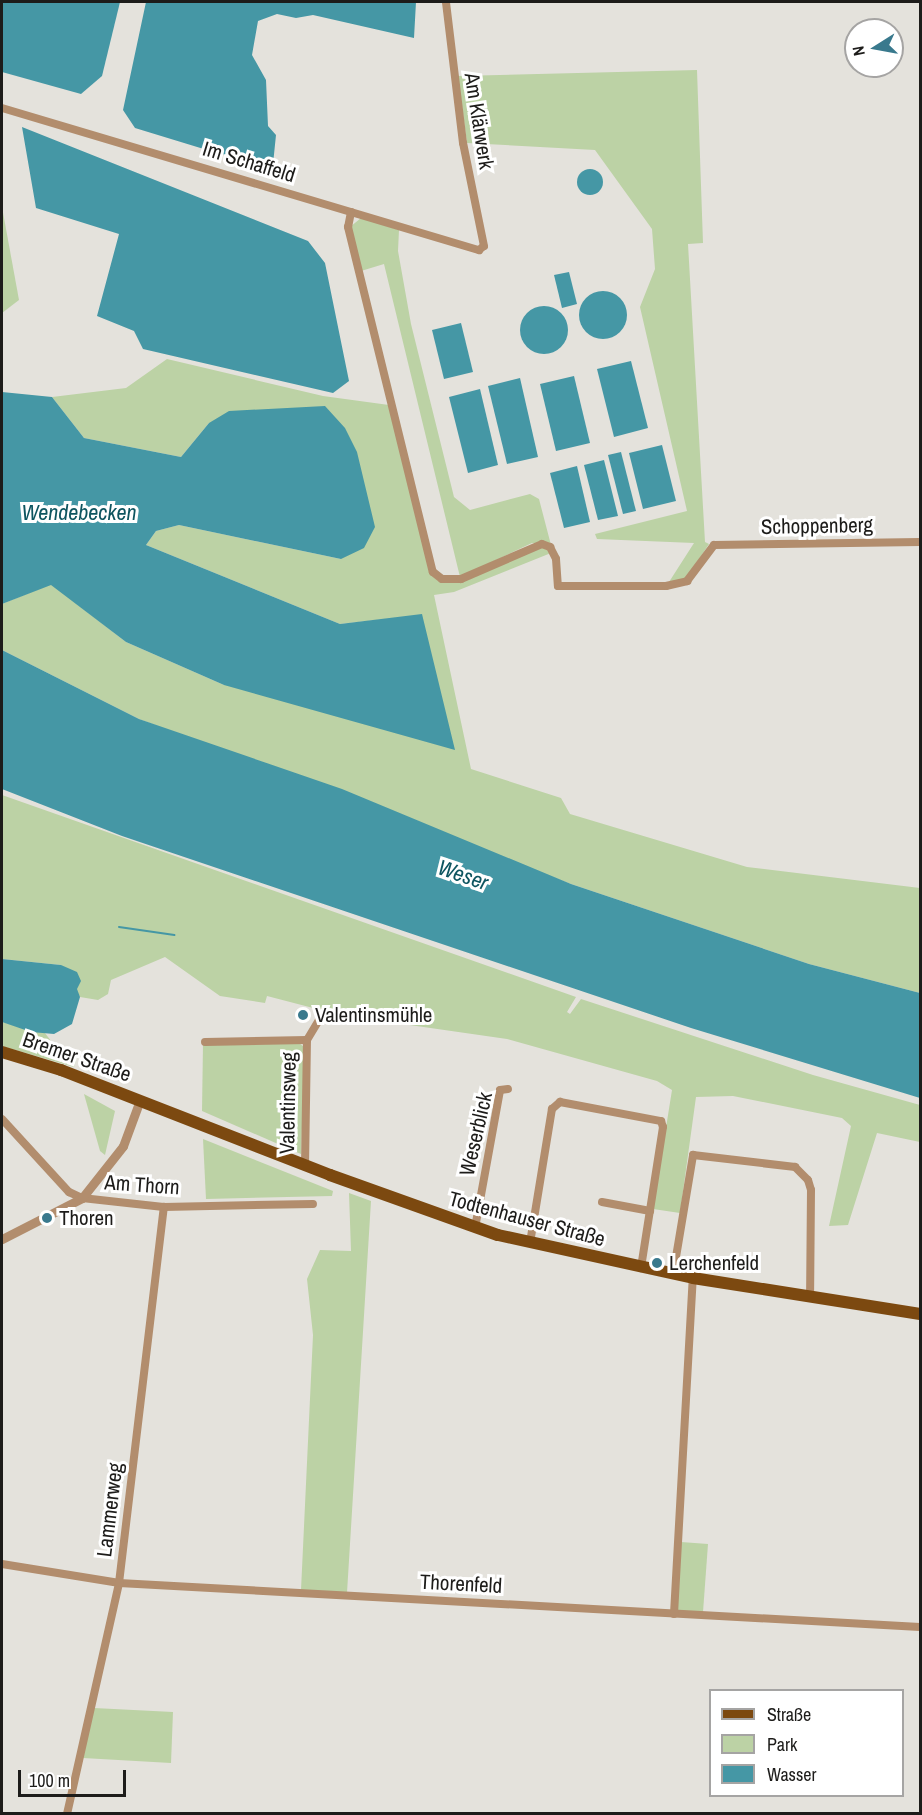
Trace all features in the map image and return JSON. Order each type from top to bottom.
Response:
[{"type":"main road","name":"Bremer Straße","points":[[2,1052],[61,1070],[140,1100]]},
{"type":"main road","name":"Todtenhauser Straße","points":[[140,1100],[305,1166],[475,1228],[530,1243],[674,1275],[921,1314]]},
{"type":"street","name":"Am Klärwerk","points":[[446,2],[463,143],[484,246]]},
{"type":"street","name":"Im Schaffeld","points":[[2,108],[479,250],[484,246]]},
{"type":"street","name":"Schoppenberg","points":[[351,212],[348,227],[433,572],[442,579],[461,579],[542,544],[550,547],[556,559],[558,586],[666,586],[687,581],[714,545],[921,542]]},
{"type":"street","name":"Valentinsweg","points":[[305,1166],[307,1040],[325,1010]]},
{"type":"street","name":"Valentinsweg","points":[[205,1042],[307,1040]]},
{"type":"street","name":"Weserblick","points":[[475,1228],[500,1090],[508,1089]]},
{"type":"street","points":[[2,1239],[82,1198],[109,1168],[123,1146],[140,1100]]},
{"type":"street","points":[[530,1243],[552,1109],[560,1102],[663,1123],[641,1268]]},
{"type":"street","name":"Am Thorn","points":[[2,1119],[69,1192],[82,1198],[164,1207],[313,1204]]},
{"type":"street","points":[[674,1275],[693,1155],[795,1167],[808,1180],[811,1190],[810,1297]]},
{"type":"street","points":[[602,1202],[650,1211]]},
{"type":"street","name":"Lammerweg","points":[[67,1814],[119,1583],[164,1207]]},
{"type":"street","points":[[674,1614],[693,1278]]},
{"type":"street","name":"Thorenfeld","points":[[2,1564],[119,1583],[921,1627]]},
{"type":"green space","points":[[697,70],[703,243],[688,244],[705,542],[709,544],[685,580],[669,582],[694,543],[597,539],[595,534],[687,511],[640,307],[655,269],[652,229],[595,150],[467,143],[458,76]]},
{"type":"green space","points":[[2,207],[19,300],[2,313]]},
{"type":"green space","points":[[361,218],[399,230],[398,251],[411,324],[454,497],[470,510],[530,494],[539,499],[551,545],[532,543],[460,577],[384,264],[361,271],[350,227]]},
{"type":"green space","points":[[167,359],[323,396],[389,405],[430,574],[442,582],[461,581],[541,546],[551,553],[454,592],[434,595],[471,769],[561,798],[570,814],[747,867],[920,888],[920,993],[809,964],[571,884],[139,719],[2,650],[2,604],[51,584],[126,642],[224,685],[422,615],[340,624],[146,545],[156,531],[179,525],[341,559],[209,423],[181,457],[84,438],[52,397],[126,388]]},
{"type":"green space","points":[[2,795],[576,997],[567,1012],[570,1014],[581,999],[813,1075],[920,1105],[920,1142],[877,1133],[848,1225],[829,1226],[851,1126],[842,1118],[733,1096],[696,1097],[680,1213],[653,1209],[672,1090],[657,1081],[507,1039],[340,1015],[267,996],[265,1003],[220,996],[165,957],[111,980],[108,994],[98,1000],[80,997],[61,965],[2,959]]},
{"type":"green space","points":[[2,1022],[45,1033],[51,1041],[77,1057],[74,1067],[2,1046]]},
{"type":"green space","points":[[298,1042],[305,1048],[301,1154],[202,1111],[203,1044]]},
{"type":"green space","points":[[84,1094],[115,1111],[105,1155],[100,1151]]},
{"type":"green space","points":[[203,1139],[333,1191],[332,1196],[206,1199]]},
{"type":"green space","points":[[349,1193],[371,1201],[347,1593],[301,1590],[313,1335],[307,1279],[320,1250],[351,1251]]},
{"type":"green space","points":[[681,1542],[708,1544],[703,1612],[677,1611]]},
{"type":"green space","points":[[94,1708],[173,1712],[171,1763],[83,1758]]},
{"type":"water","points":[[2,2],[120,2],[102,76],[81,94],[2,72]]},
{"type":"water","points":[[146,2],[416,2],[414,38],[313,15],[296,18],[277,14],[258,21],[252,55],[266,80],[268,126],[276,135],[273,164],[250,163],[224,155],[220,149],[207,150],[135,128],[123,110]]},
{"type":"water","points":[[22,127],[308,241],[325,263],[349,381],[333,393],[143,349],[134,331],[97,316],[119,234],[36,208]]},
{"type":"water","points":[[590,169],[599,173],[603,182],[599,191],[590,195],[581,191],[577,182],[581,173]]},
{"type":"water","points":[[569,272],[577,304],[562,308],[554,275]]},
{"type":"water","points":[[598,291],[608,291],[620,298],[627,310],[627,320],[620,332],[608,339],[598,339],[583,328],[579,320],[579,310],[590,295]]},
{"type":"water","points":[[539,306],[549,306],[561,313],[568,325],[568,335],[561,347],[549,354],[539,354],[524,343],[520,335],[520,325],[531,310]]},
{"type":"water","points":[[461,323],[473,372],[444,379],[432,330]]},
{"type":"water","points":[[631,361],[648,428],[614,437],[597,369]]},
{"type":"water","points":[[574,376],[590,443],[556,451],[540,384]]},
{"type":"water","points":[[520,378],[538,457],[507,464],[488,386]]},
{"type":"water","points":[[480,389],[498,465],[468,473],[449,397]]},
{"type":"water","name":"Wendebecken","points":[[2,392],[52,397],[84,438],[181,457],[209,423],[229,411],[325,406],[345,428],[357,452],[375,527],[364,548],[341,559],[179,525],[156,531],[146,545],[340,624],[422,614],[455,750],[224,685],[126,642],[51,585],[2,604]]},
{"type":"water","points":[[662,445],[676,501],[643,509],[629,453]]},
{"type":"water","points":[[621,452],[636,511],[623,514],[608,455]]},
{"type":"water","points":[[604,460],[618,516],[598,520],[584,465]]},
{"type":"water","points":[[577,466],[590,522],[564,528],[550,473]]},
{"type":"water","name":"Weser","points":[[2,650],[139,719],[342,789],[571,884],[809,964],[920,993],[920,1098],[691,1028],[122,836],[2,789]]},
{"type":"water","points":[[2,959],[61,965],[77,972],[81,981],[77,989],[80,997],[72,1024],[54,1034],[31,1032],[2,1022]]},
{"type":"waterway","points":[[119,927],[174,935]]},
{"type":"place","name":"Valentinsmühle","points":[[303,1015]]},
{"type":"place","name":"Thoren","points":[[47,1218]]},
{"type":"place","name":"Lerchenfeld","points":[[657,1263]]}]
